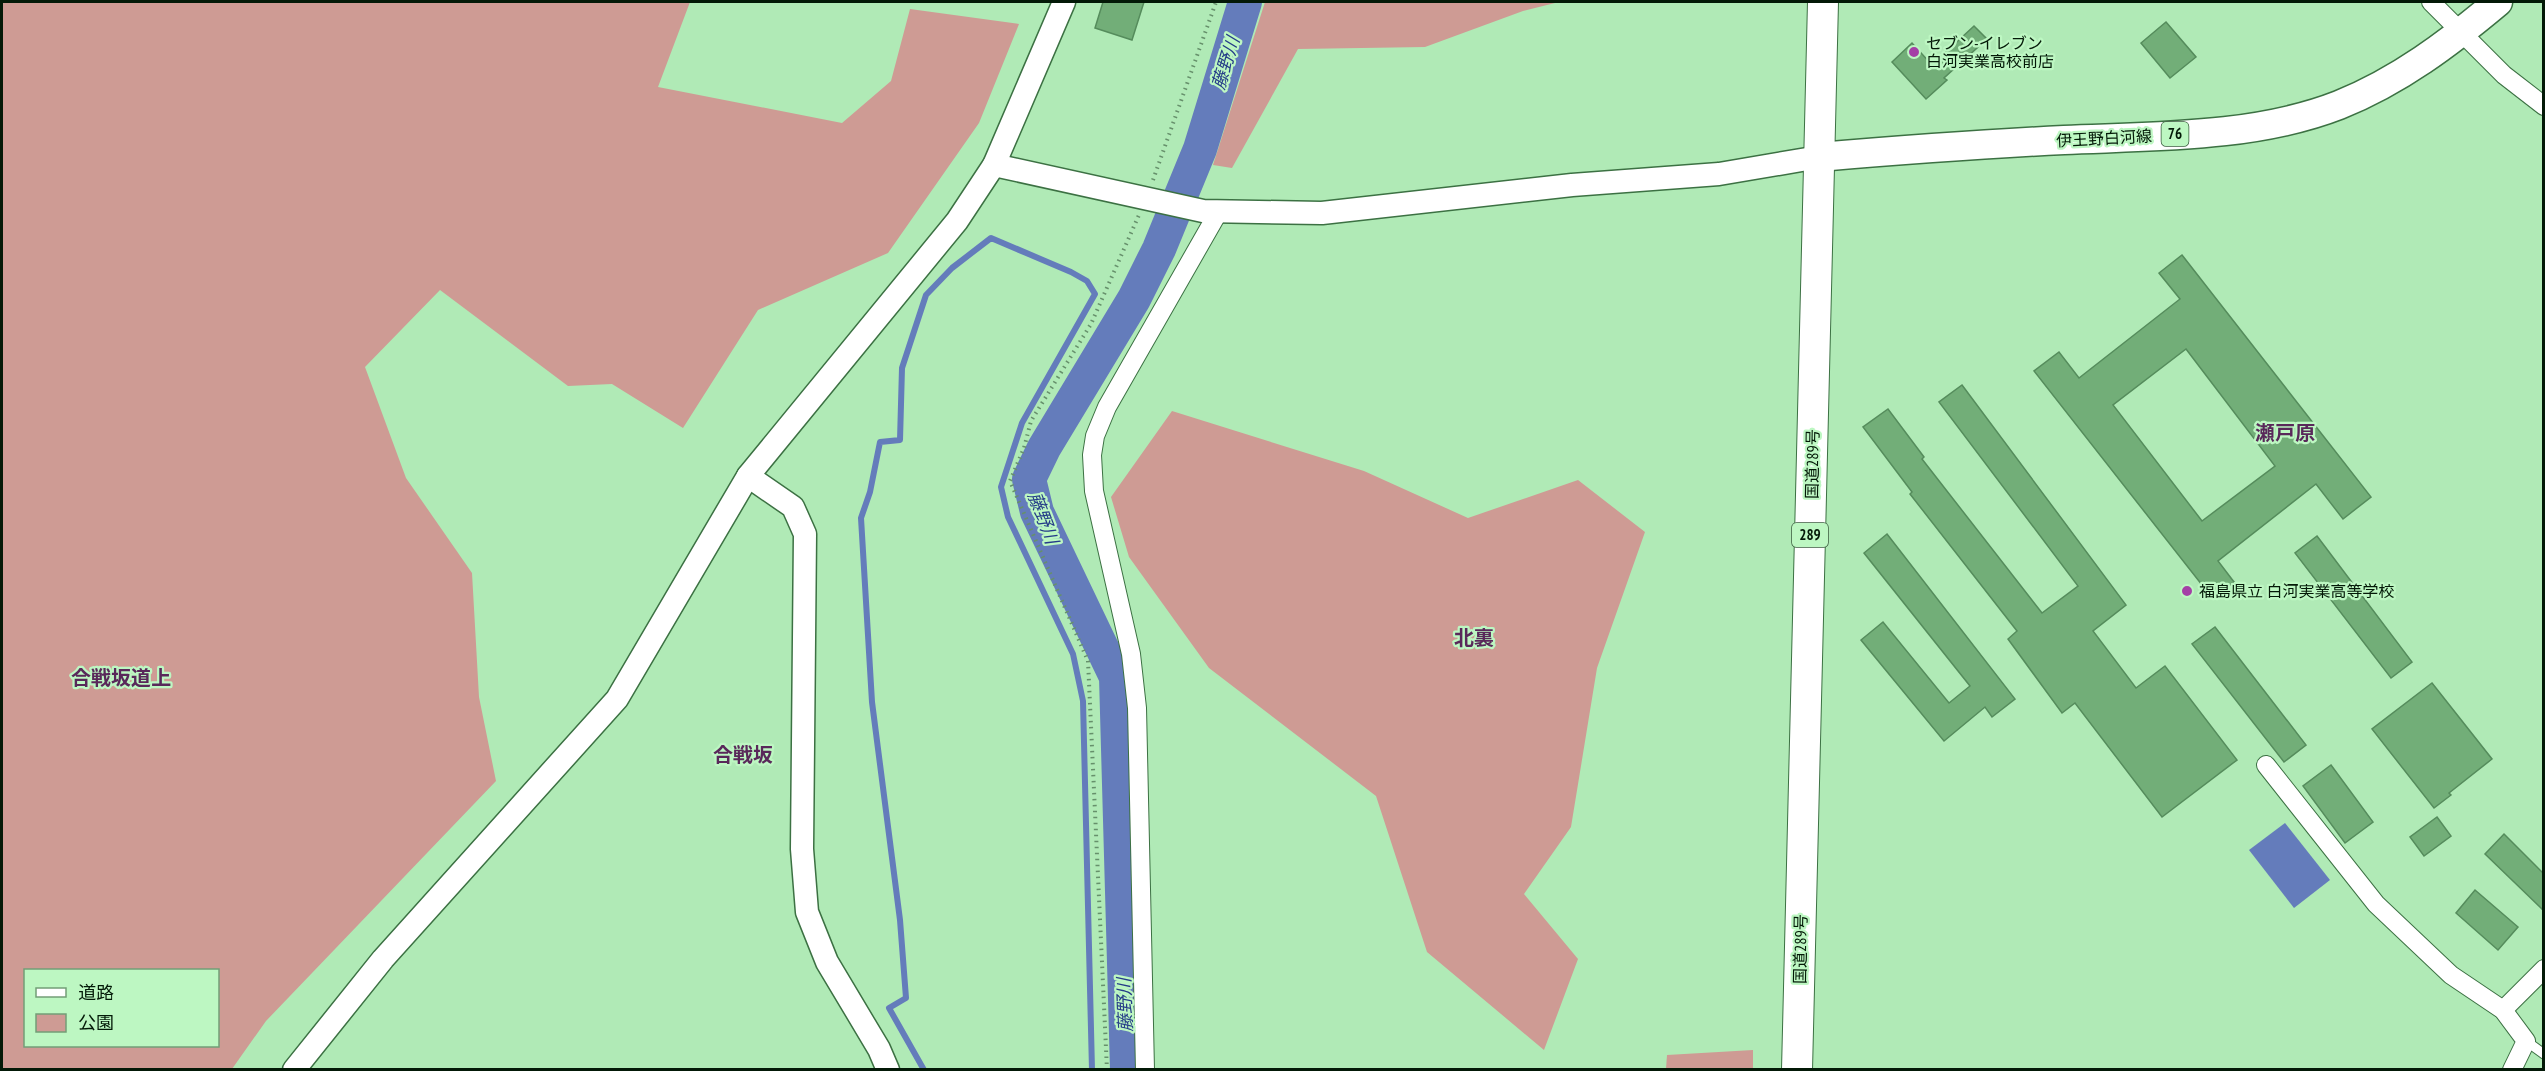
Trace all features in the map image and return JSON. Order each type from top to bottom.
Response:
[{"type":"highway","name":"国道289号","points":[[1797,1070],[1823,2]]},
{"type":"main road","name":"伊王野白河線","points":[[1819,158],[1949,146],[2140,137],[2235,129],[2284,122],[2337,106],[2382,86],[2417,65],[2498,2]]},
{"type":"street","points":[[294,1070],[383,958],[617,699],[748,476],[957,222],[994,165],[1064,2]]},
{"type":"street","points":[[2431,2],[2505,75],[2544,106]]},
{"type":"street","points":[[994,165],[1211,211],[1322,213],[1572,185],[1719,174],[1819,158]]},
{"type":"street","points":[[1145,1070],[1137,708],[1131,654],[1094,491],[1092,455],[1095,436],[1107,407],[1211,211]]},
{"type":"street","points":[[748,476],[793,507],[805,534],[802,849],[807,912],[827,962],[879,1049],[888,1070]]},
{"type":"street","points":[[2266,765],[2376,904],[2451,975],[2503,1010],[2526,1041],[2512,1070]]},
{"type":"street","points":[[2503,1010],[2544,969]]},
{"type":"lane","points":[[2526,1041],[2544,1054]]},
{"type":"green space","points":[[2,2],[690,2],[658,87],[842,123],[891,81],[910,9],[1019,24],[979,123],[888,253],[758,310],[683,428],[612,384],[568,386],[440,290],[365,367],[406,478],[472,573],[479,697],[496,781],[266,1021],[232,1069],[2,1069]]},
{"type":"green space","points":[[1265,2],[1559,2],[1523,11],[1425,47],[1298,49],[1232,168],[1213,165]]},
{"type":"green space","points":[[1172,411],[1364,471],[1468,518],[1578,480],[1645,532],[1597,668],[1571,827],[1524,894],[1578,959],[1544,1050],[1427,952],[1376,796],[1209,668],[1129,557],[1111,497]]},
{"type":"green space","points":[[1753,1050],[1753,1069],[1666,1069],[1667,1055]]},
{"type":"water","points":[[2285,823],[2330,880],[2294,908],[2249,850]]},
{"type":"building","points":[[1103,2],[1144,2],[1132,40],[1095,28]]},
{"type":"building","points":[[2166,22],[2196,57],[2170,78],[2141,43]]},
{"type":"building","points":[[1974,26],[1987,39],[1944,78],[1947,80],[1926,99],[1892,62],[1912,43],[1932,65]]},
{"type":"building","points":[[2182,255],[2371,497],[2343,519],[2316,484],[2218,561],[2234,582],[2213,599],[2034,371],[2059,352],[2079,378],[2180,299],[2159,273]],"holes":[[[2186,349],[2275,466],[2202,521],[2113,405]]]},
{"type":"building","points":[[1962,385],[2126,605],[2093,631],[2136,688],[2165,666],[2237,760],[2162,817],[2075,703],[2062,713],[2008,639],[2017,631],[1910,494],[1912,492],[1863,427],[1888,409],[1924,457],[1922,459],[2042,613],[2078,586],[1939,402]]},
{"type":"building","points":[[1887,534],[2015,699],[1992,717],[1985,707],[1944,741],[1861,640],[1883,622],[1949,703],[1970,686],[1864,553]]},
{"type":"building","points":[[2317,536],[2412,662],[2391,678],[2295,553]]},
{"type":"building","points":[[2215,627],[2306,745],[2284,762],[2192,644]]},
{"type":"building","points":[[2432,683],[2492,759],[2434,808],[2372,729]]},
{"type":"building","points":[[2331,765],[2373,822],[2345,843],[2303,786]]},
{"type":"building","points":[[2437,817],[2451,836],[2424,856],[2410,837]]},
{"type":"building","points":[[2504,834],[2544,874],[2544,911],[2485,854]]},
{"type":"building","points":[[2475,890],[2518,927],[2498,950],[2456,913]]},
{"type":"waterway","name":"藤野川","points":[[1127,1070],[1116,677],[1037,512],[1029,479],[1044,448],[1134,299],[1159,249],[1200,149],[1245,2]]},
{"type":"waterway","points":[[924,1070],[889,1008],[906,998],[900,920],[872,702],[861,518],[870,492],[880,442],[900,440],[902,368],[926,295],[952,268],[991,238],[1071,272],[1087,281],[1095,294],[1022,423],[1001,487],[1008,517],[1073,654],[1083,701],[1092,1070]]},
{"type":"place","name":"セブン-イレブン 白河実業高校前店","points":[[1914,52]]},
{"type":"place","name":"福島県立 白河実業高等学校","points":[[2187,591]]},
{"type":"district","name":"瀬戸原","points":[[2285,433]]},
{"type":"district","name":"北裏","points":[[1474,638]]},
{"type":"district","name":"合戦坂道上","points":[[121,678]]},
{"type":"district","name":"合戦坂","points":[[743,755]]}]
